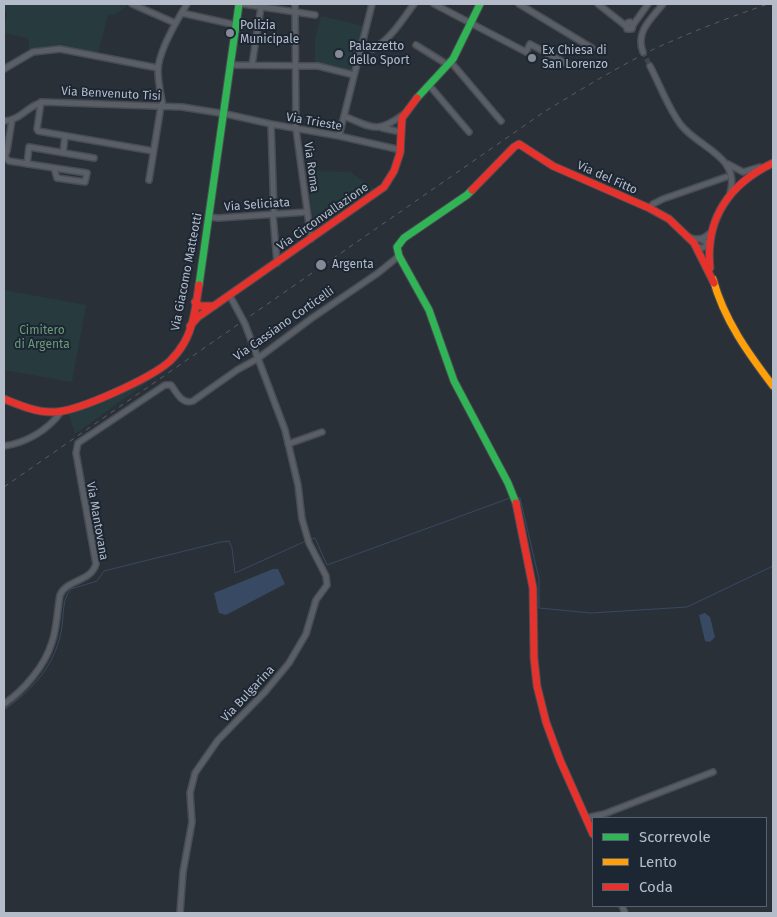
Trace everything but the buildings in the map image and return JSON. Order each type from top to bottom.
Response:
[{"type":"street","points":[[132,4],[175,23]]},
{"type":"street","points":[[149,180],[162,106],[158,68],[175,23],[188,4]]},
{"type":"street","points":[[241,4],[315,15]]},
{"type":"street","name":"Via Giacomo Matteotti","points":[[4,399],[34,410],[61,412],[118,390],[156,370],[176,355],[185,341],[195,302],[236,24],[241,4]]},
{"type":"street","name":"Via Roma","points":[[295,4],[296,128],[311,239]]},
{"type":"street","points":[[339,136],[372,4]]},
{"type":"street","points":[[361,48],[372,49],[392,34],[414,4]]},
{"type":"street","points":[[434,4],[526,52],[530,44],[569,65]]},
{"type":"street","points":[[379,128],[390,124],[404,114],[449,63],[480,4]]},
{"type":"street","points":[[519,4],[592,48]]},
{"type":"street","points":[[599,4],[630,24],[648,4]]},
{"type":"street","points":[[643,52],[640,44],[641,33],[662,4]]},
{"type":"street","points":[[252,65],[261,7]]},
{"type":"street","points":[[182,13],[236,24]]},
{"type":"street","points":[[416,45],[449,63],[502,121]]},
{"type":"street","points":[[4,69],[33,52],[60,49],[158,68]]},
{"type":"street","points":[[230,65],[323,67],[354,76]]},
{"type":"street","points":[[650,66],[680,124],[728,165],[732,185],[729,196]]},
{"type":"street","points":[[429,85],[469,132]]},
{"type":"street","name":"Via Benvenuto Tisi","points":[[41,102],[60,101],[162,106],[224,113]]},
{"type":"street","points":[[41,102],[38,130],[153,151]]},
{"type":"street","points":[[4,121],[12,120],[22,115],[32,106],[41,102]]},
{"type":"street","name":"Via Trieste","points":[[224,113],[400,150]]},
{"type":"street","name":"Via Circonvallazione","points":[[190,326],[198,317],[384,187],[390,178],[400,150],[401,123],[404,114]]},
{"type":"street","points":[[344,116],[370,126],[402,132]]},
{"type":"street","points":[[12,120],[4,157],[9,161],[87,173],[86,182],[57,178],[54,168]]},
{"type":"street","points":[[271,124],[273,214],[277,263]]},
{"type":"street","points":[[63,153],[65,136]]},
{"type":"street","name":"Via del Fitto","points":[[516,145],[521,145],[553,166],[649,208],[669,219],[696,246],[714,283]]},
{"type":"street","name":"Via Cassiano Corticelli","points":[[76,453],[77,445],[80,441],[164,385],[171,386],[182,400],[189,402],[257,359],[399,256],[397,247],[400,242],[467,195],[516,145]]},
{"type":"street","points":[[27,164],[29,147],[94,158]]},
{"type":"street","points":[[722,160],[736,170],[742,180]]},
{"type":"street","points":[[736,170],[743,172],[773,163]]},
{"type":"street","points":[[762,167],[742,180],[720,209],[712,231],[709,264],[726,315],[739,338],[773,386]]},
{"type":"street","points":[[649,208],[656,202],[729,176],[742,180]]},
{"type":"street","name":"Via Seliciata","points":[[209,217],[307,212]]},
{"type":"street","points":[[701,239],[712,231]]},
{"type":"street","name":"Via del Fitto","points":[[687,235],[695,239],[701,239],[710,245]]},
{"type":"street","points":[[696,246],[705,248],[710,245]]},
{"type":"street","points":[[399,256],[429,310],[454,381],[508,483],[533,588],[534,658],[537,686],[546,722],[560,760],[592,832]]},
{"type":"street","name":"Via Bulgarina","points":[[180,913],[183,872],[192,822],[190,792],[195,773],[218,740],[279,677],[303,640],[311,621],[316,600],[327,585],[326,576],[308,540],[302,518],[298,485],[279,414],[241,314],[230,296]]},
{"type":"street","name":"Via Circonvallazione","points":[[195,302],[200,306],[210,307],[223,301]]},
{"type":"street","points":[[4,446],[17,443],[34,435],[51,424],[61,412]]},
{"type":"street","points":[[288,444],[322,432]]},
{"type":"street","name":"Via Mantovana","points":[[4,704],[36,673],[46,657],[52,642],[60,595],[63,589],[94,571],[96,564],[76,453]]},
{"type":"street","points":[[586,818],[604,814],[714,772]]},
{"type":"green space","points":[[4,4],[130,4],[116,14],[108,15],[98,53],[55,47],[29,50],[27,38],[4,33],[7,12],[4,11]]},
{"type":"green space","points":[[321,16],[364,26],[352,73],[315,65],[315,40]]},
{"type":"green space","points":[[306,171],[350,172],[376,190],[315,232]]},
{"type":"green space","name":"Cimitero di Argenta","points":[[4,290],[86,305],[72,382],[4,370]]},
{"type":"green space","points":[[153,378],[75,434],[68,412]]},
{"type":"water","points":[[273,569],[278,569],[285,584],[226,615],[219,613],[214,593]]},
{"type":"water","points":[[705,613],[710,617],[715,637],[710,642],[705,641],[699,615]]},
{"type":"waterway","points":[[516,497],[520,498],[539,579],[539,608],[591,613],[687,607],[773,566]]},
{"type":"waterway","points":[[310,540],[315,538],[327,565],[510,498]]},
{"type":"waterway","points":[[4,710],[34,684],[49,663],[59,639],[65,602],[71,589],[97,581],[104,571],[229,541],[232,548],[235,573],[306,541]]},
{"type":"tunnel","points":[[643,52],[650,66]]},
{"type":"railway","points":[[4,487],[544,112],[612,71],[654,49],[768,4]]},
{"type":"traffic: fast","points":[[199,285],[239,4]]},
{"type":"traffic: fast","points":[[417,98],[453,59],[480,4]]},
{"type":"traffic: fast","points":[[472,190],[404,238],[397,247],[399,256],[429,310],[454,381],[508,483],[516,503]]},
{"type":"traffic: slow","points":[[713,279],[730,322],[773,386]]},
{"type":"traffic: jam","points":[[190,326],[198,317],[384,187],[394,171],[400,153],[402,118],[417,98]]},
{"type":"traffic: jam","points":[[472,190],[519,144],[553,166],[649,208],[669,219],[694,243],[714,283]]},
{"type":"traffic: jam","points":[[710,268],[709,250],[712,234],[716,219],[723,205],[744,181],[773,163]]},
{"type":"traffic: jam","points":[[4,399],[39,411],[63,411],[95,401],[147,376],[170,361],[184,343],[196,307],[199,285]]},
{"type":"traffic: jam","points":[[195,302],[200,306],[214,306]]},
{"type":"traffic: jam","points":[[516,503],[533,588],[534,658],[537,686],[546,722],[560,760],[592,832]]},
{"type":"place","name":"Polizia Municipale","points":[[230,33]]},
{"type":"place","name":"Palazzetto dello Sport","points":[[339,54]]},
{"type":"place","name":"Ex Chiesa di San Lorenzo","points":[[532,58]]},
{"type":"place","name":"Argenta","points":[[321,265]]}]
